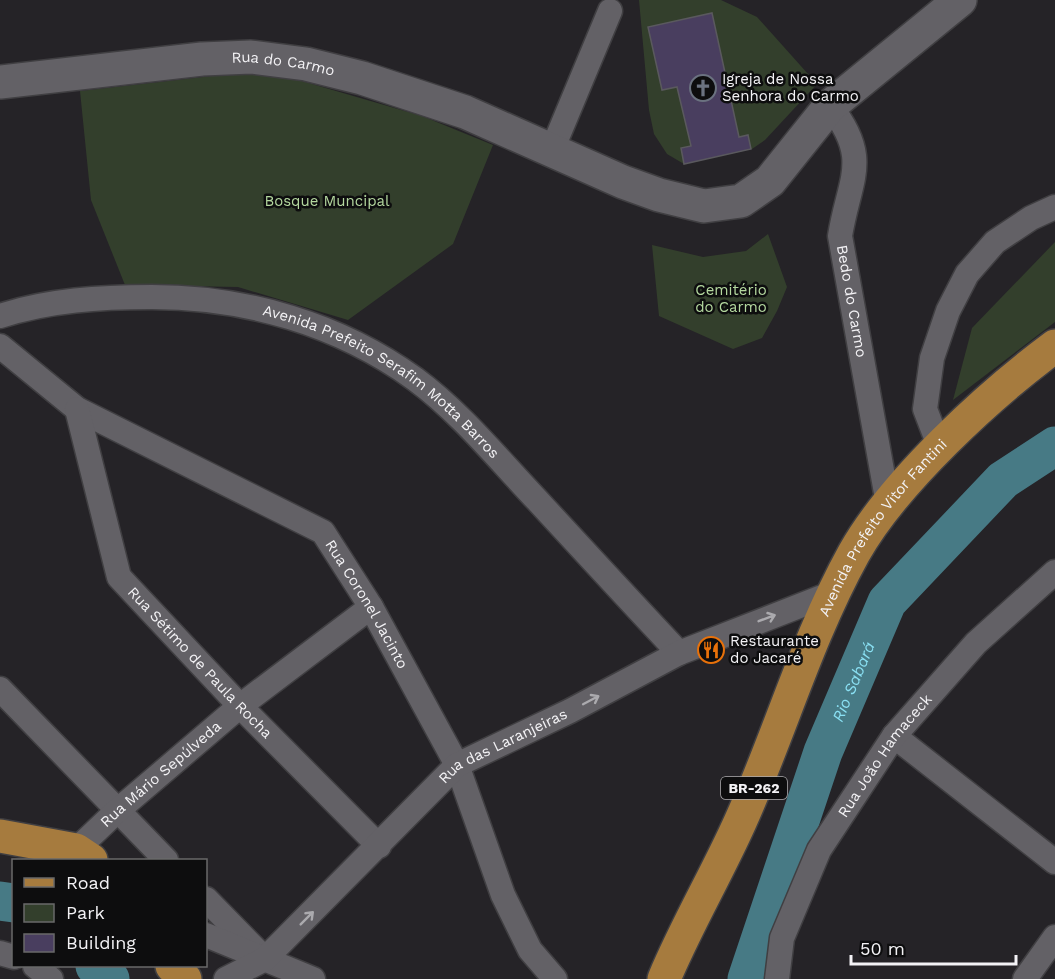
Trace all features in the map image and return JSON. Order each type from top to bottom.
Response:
[{"type":"main road","name":"Rua do Carmo","points":[[0,82],[202,59],[251,57],[306,64],[362,78],[465,112],[659,195],[704,206],[741,201],[770,181],[830,106],[960,0]]},
{"type":"main road","name":"Avenida Prefeito Vitor Fantini","points":[[664,979],[683,933],[741,821],[835,592],[855,552],[888,504],[940,448],[987,402],[1055,346]]},
{"type":"main road","points":[[0,836],[80,857]]},
{"type":"main road","points":[[0,851],[14,859]]},
{"type":"main road","points":[[173,967],[185,979]]},
{"type":"street","points":[[552,150],[610,12]]},
{"type":"street","name":"Bedo do Carmo","points":[[830,106],[843,122],[852,141],[856,161],[854,182],[845,208],[840,236],[888,504]]},
{"type":"street","points":[[940,448],[925,409],[932,358],[948,311],[967,274],[994,242],[1031,218],[1055,207]]},
{"type":"street","name":"Avenida Prefeito Serafim Motta Barros","points":[[0,315],[62,302],[118,297],[190,297],[242,305],[308,322],[368,349],[416,380],[464,422],[679,653]]},
{"type":"street","name":"Rua Coronel Jacinto","points":[[0,346],[77,409],[323,532],[371,607],[457,765],[503,895],[530,950],[555,979]]},
{"type":"street","name":"Rua Sétimo de Paula Rocha","points":[[77,409],[119,577],[240,706],[379,846]]},
{"type":"street","name":"Rua João Hamaceck","points":[[777,979],[782,938],[819,850],[894,736],[976,643],[1055,572]]},
{"type":"street","name":"Rua das Laranjeiras","points":[[226,979],[265,959],[457,765],[570,711],[679,653],[835,592]]},
{"type":"street","name":"Rua Mário Sepúlveda","points":[[80,857],[117,811],[240,706],[371,607]]},
{"type":"street","points":[[0,689],[164,859]]},
{"type":"street","points":[[894,736],[1055,862]]},
{"type":"street","points":[[207,900],[265,959]]},
{"type":"street","points":[[207,935],[313,979]]},
{"type":"street","points":[[1025,979],[1055,937]]},
{"type":"street","points":[[36,967],[51,979]]},
{"type":"green space","points":[[639,0],[721,0],[757,17],[817,84],[765,140],[752,149],[684,164],[667,154],[654,134],[649,110]]},
{"type":"green space","name":"Bosque Muncipal","points":[[264,70],[422,116],[493,145],[453,244],[348,320],[238,287],[125,285],[91,200],[80,91]]},
{"type":"green space","name":"Cemitério do Carmo","points":[[768,234],[787,287],[762,338],[733,349],[659,316],[652,245],[703,257],[746,251]]},
{"type":"green space","points":[[1055,242],[1055,322],[953,400],[972,328]]},
{"type":"building","name":"Igreja de Nossa Senhora do Carmo","points":[[712,13],[739,137],[748,135],[751,149],[684,164],[681,148],[691,146],[677,87],[662,90],[648,27]]},
{"type":"waterway","name":"Rio Sabará","points":[[747,979],[823,752],[887,602],[1003,480],[1055,446]]},
{"type":"waterway","name":"Rio Sabará","points":[[0,901],[12,903]]},
{"type":"waterway","name":"Rio Sabará","points":[[96,967],[110,979]]},
{"type":"place","name":"Igreja de Nossa Senhora do Carmo","points":[[703,88]]},
{"type":"place","name":"Restaurante do Jacaré","points":[[711,650]]}]
